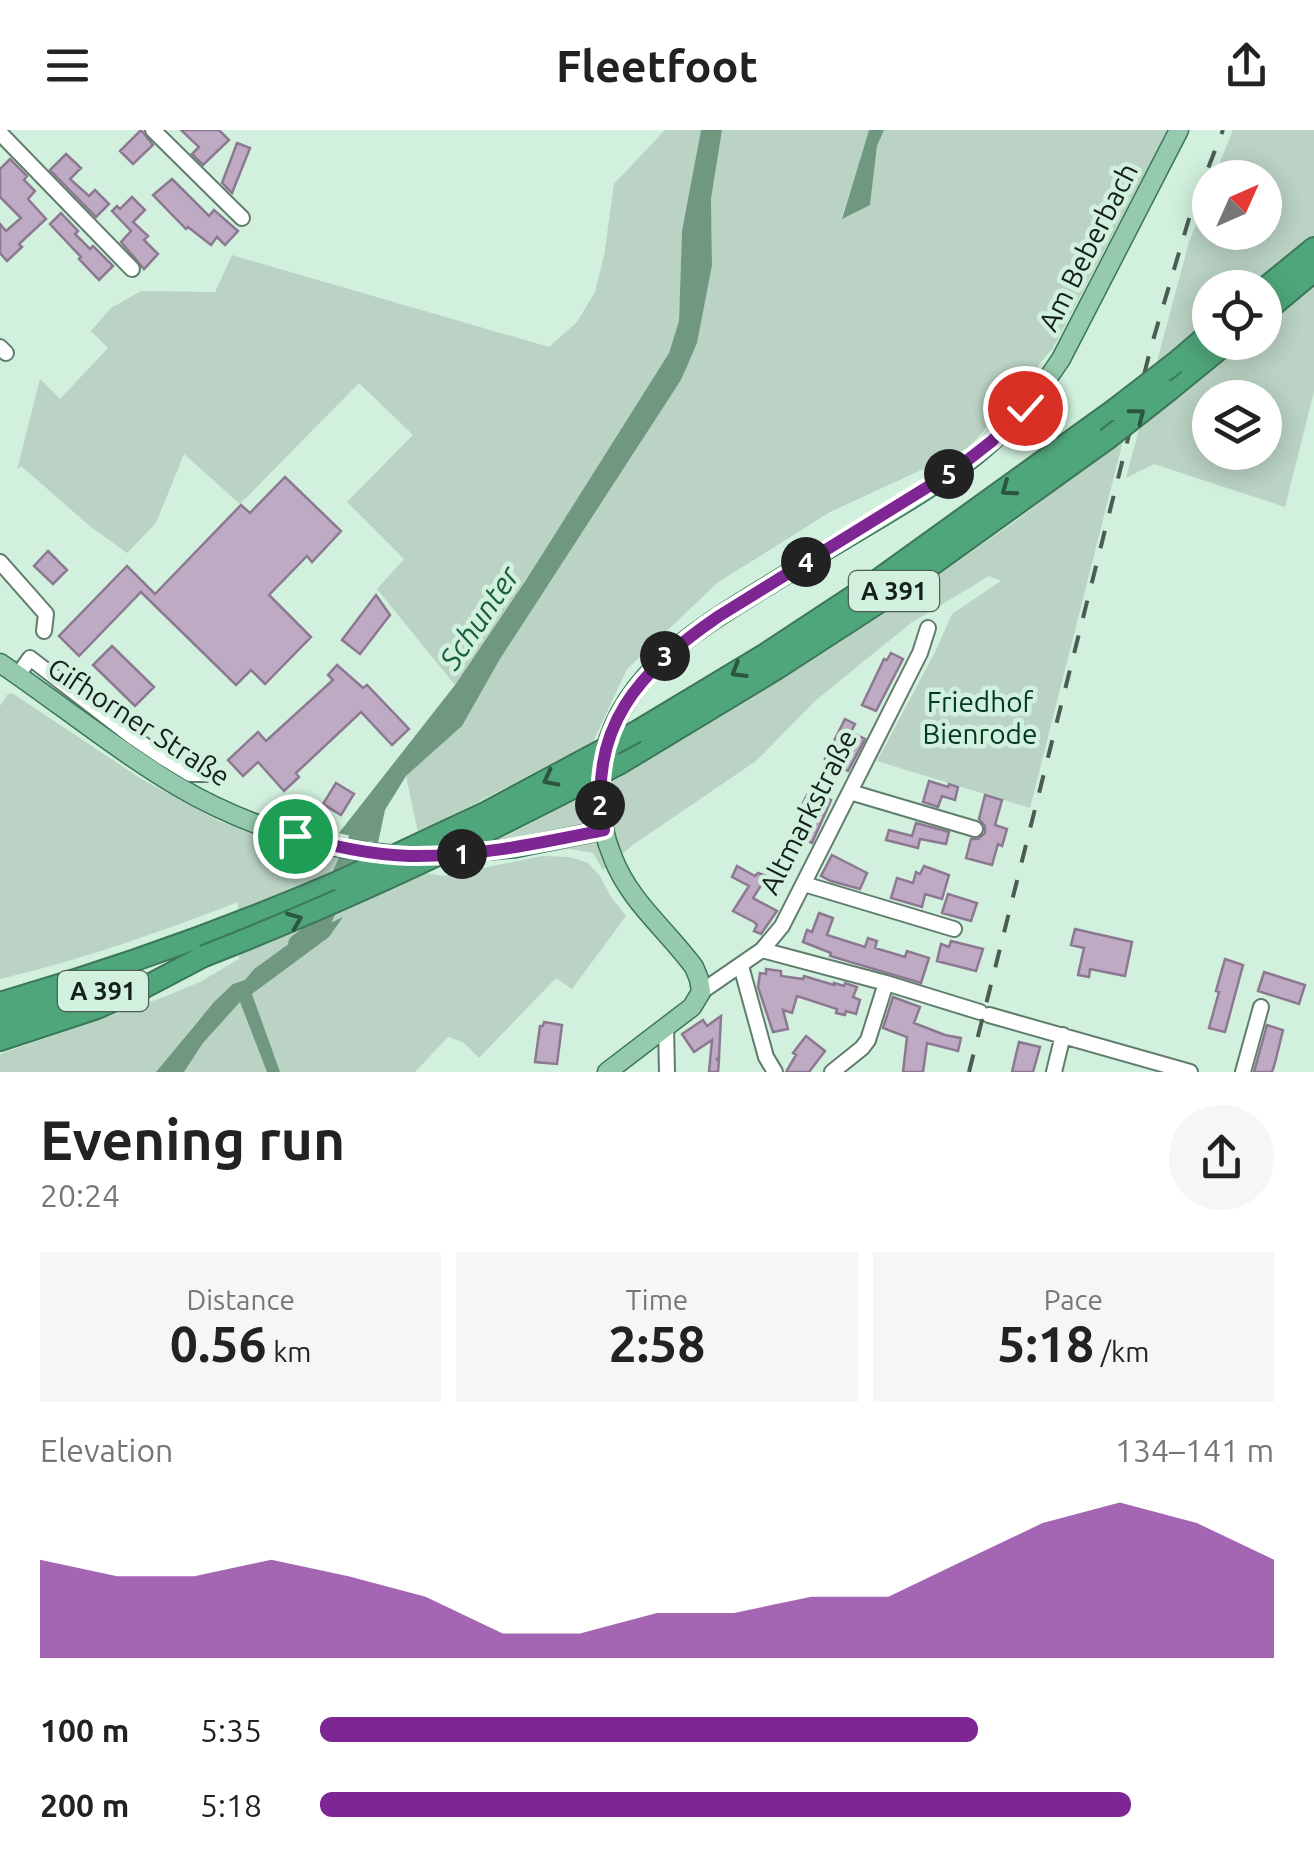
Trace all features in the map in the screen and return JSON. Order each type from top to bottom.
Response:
[{"type":"highway","points":[[1282,274],[1314,248]]},
{"type":"highway","points":[[1282,298],[1314,271]]},
{"type":"highway","name":"A 391","points":[[0,1003],[226,928],[340,881],[472,820],[636,732],[875,582],[1114,410],[1192,348]]},
{"type":"highway","name":"A 391","points":[[0,1022],[204,956],[298,920],[400,875],[620,764],[871,607],[1107,439],[1206,360]]},
{"type":"highway","points":[[0,1040],[96,1008],[204,956]]},
{"type":"highway","points":[[0,993],[40,991]]},
{"type":"main road","name":"Am Beberbach","points":[[604,830],[600,801],[603,757],[620,710],[639,683],[698,630],[955,470],[1009,425],[1038,392],[1066,350],[1179,130]]},
{"type":"main road","name":"Gifhorner Straße","points":[[0,662],[192,794],[247,820],[320,843],[412,856],[481,852],[604,830]]},
{"type":"main road","points":[[604,830],[625,883],[690,962],[701,992]]},
{"type":"main road","name":"Altmarkstraße","points":[[607,1072],[692,1007],[701,992]]},
{"type":"street","points":[[154,130],[242,218]]},
{"type":"street","points":[[0,133],[132,270]]},
{"type":"street","points":[[0,562],[46,614],[44,632]]},
{"type":"street","name":"Altmarkstraße","points":[[701,992],[762,950],[782,926],[920,653],[928,628]]},
{"type":"street","points":[[18,675],[30,658],[162,757],[190,774],[211,774]]},
{"type":"street","points":[[850,792],[975,828]]},
{"type":"street","points":[[804,884],[954,929]]},
{"type":"street","points":[[762,950],[1181,1071]]},
{"type":"street","points":[[741,966],[766,1057],[775,1072]]},
{"type":"street","points":[[832,1072],[868,1040],[886,983]]},
{"type":"street","points":[[1243,1072],[1261,1007]]},
{"type":"street","points":[[666,1027],[668,1072]]},
{"type":"street","points":[[1054,1072],[1063,1035]]},
{"type":"green space","points":[[665,130],[701,130],[682,231],[679,321],[669,353],[455,685],[377,589],[404,559],[347,502],[413,435],[359,383],[240,504],[184,454],[156,523],[127,553],[21,466],[17,470],[40,379],[60,399],[108,348],[91,331],[111,308],[141,291],[215,292],[232,255],[549,347],[577,322],[595,292],[614,184]]},
{"type":"green space","points":[[722,130],[869,130],[842,217],[870,205],[877,146],[884,130],[1168,130],[1053,348],[969,448],[830,512],[717,583],[627,669],[593,742],[418,833],[406,776],[462,726],[500,659],[681,380],[712,265],[711,199]]},
{"type":"green space","points":[[1233,130],[1314,130],[1314,392],[1285,507],[1154,464],[1126,478],[1192,234],[1192,250],[1282,250],[1282,160],[1221,160]]},
{"type":"green space","name":"Friedhof Bienrode","points":[[1124,437],[1030,808],[877,761],[952,614],[1001,581],[989,576],[911,623],[816,700],[756,761],[634,844],[603,870],[593,853],[570,849],[456,862],[623,776],[780,679],[1013,523]]},
{"type":"green space","points":[[12,693],[143,780],[219,821],[290,846],[346,860],[444,876],[542,856],[570,857],[588,863],[626,916],[572,989],[556,978],[479,1058],[463,1042],[448,1037],[415,1072],[184,1072],[203,1043],[240,1001],[261,1056],[252,994],[329,937],[341,918],[294,940],[254,969],[199,1019],[156,1072],[0,1072],[0,1054],[164,997],[239,959],[238,902],[120,945],[0,979],[0,706]]},
{"type":"shaded area","points":[[701,130],[722,130],[711,199],[712,265],[697,343],[681,380],[500,659],[462,726],[406,776],[385,810],[378,843],[339,833],[455,685],[669,353],[679,321],[682,231]]},
{"type":"shaded area","points":[[869,130],[884,130],[877,146],[870,205],[842,219]]},
{"type":"shaded area","points":[[343,917],[329,937],[252,994],[280,1072],[267,1072],[240,1002],[203,1043],[184,1072],[156,1072],[233,984],[245,980],[294,940]]},
{"type":"building","points":[[141,130],[153,145],[133,164],[120,151]]},
{"type":"building","points":[[181,130],[219,130],[229,140],[203,165],[192,154],[199,147]]},
{"type":"building","points":[[237,143],[250,148],[232,193],[222,183]]},
{"type":"building","points":[[66,154],[81,168],[70,179],[89,196],[95,190],[109,204],[96,217],[50,170]]},
{"type":"building","points":[[10,159],[27,176],[24,180],[35,191],[28,199],[46,219],[7,261],[0,253],[0,224],[6,231],[21,218],[0,197],[0,169]]},
{"type":"building","points":[[172,179],[209,216],[214,210],[238,231],[225,245],[217,237],[211,245],[186,229],[153,195]]},
{"type":"building","points":[[132,197],[145,210],[133,222],[148,236],[144,240],[158,254],[144,269],[121,242],[131,231],[112,211]]},
{"type":"building","points":[[61,213],[78,231],[75,234],[113,266],[99,280],[50,224]]},
{"type":"building","points":[[285,477],[341,531],[312,562],[307,556],[269,595],[311,637],[265,684],[251,670],[236,685],[141,592],[79,656],[59,636],[127,566],[155,594],[241,505],[250,513]]},
{"type":"building","points":[[48,551],[67,570],[53,584],[34,566]]},
{"type":"building","points":[[376,595],[390,615],[360,654],[342,640]]},
{"type":"building","points":[[112,646],[154,687],[135,706],[93,665]]},
{"type":"building","points":[[891,653],[903,659],[876,711],[862,705],[884,659]]},
{"type":"building","points":[[337,665],[363,688],[367,685],[409,729],[392,745],[361,712],[296,773],[299,777],[284,791],[258,762],[243,776],[228,760],[258,732],[266,741],[333,680],[328,675]]},
{"type":"building","points":[[845,719],[855,724],[851,732],[865,739],[848,771],[825,759]]},
{"type":"building","points":[[929,781],[958,787],[955,800],[942,796],[938,807],[923,802]]},
{"type":"building","points":[[336,783],[354,794],[341,815],[323,804]]},
{"type":"building","points":[[807,795],[818,801],[821,795],[831,800],[812,843],[795,834],[807,810],[801,807]]},
{"type":"building","points":[[985,795],[1002,800],[995,825],[1007,829],[992,865],[966,858],[971,839],[985,833],[979,819]]},
{"type":"building","points":[[916,823],[949,832],[946,844],[920,839],[918,848],[886,840],[889,830],[912,836]]},
{"type":"building","points":[[832,855],[867,873],[860,889],[821,876]]},
{"type":"building","points":[[737,866],[755,876],[767,876],[753,898],[777,911],[761,934],[754,931],[754,922],[733,911],[749,886],[732,877]]},
{"type":"building","points":[[924,866],[949,875],[942,899],[925,894],[922,907],[891,898],[897,878],[913,883],[916,872],[920,874]]},
{"type":"building","points":[[948,894],[977,903],[971,921],[942,913]]},
{"type":"building","points":[[819,913],[833,918],[827,935],[865,947],[868,938],[877,941],[875,948],[905,957],[907,951],[929,958],[921,983],[830,956],[831,953],[803,942],[807,930],[812,932]]},
{"type":"building","points":[[1075,929],[1132,942],[1125,976],[1090,969],[1089,977],[1078,975],[1084,948],[1071,945]]},
{"type":"building","points":[[951,941],[983,949],[976,971],[937,961],[941,944],[949,947]]},
{"type":"building","points":[[1225,959],[1243,965],[1225,1032],[1209,1028]]},
{"type":"building","points":[[766,969],[781,971],[781,976],[804,976],[857,987],[853,997],[860,1000],[856,1014],[836,1013],[837,1009],[797,996],[792,1013],[783,1010],[788,1029],[773,1032],[758,987],[760,973],[766,974]]},
{"type":"building","points":[[1264,972],[1305,985],[1299,1004],[1258,991]]},
{"type":"building","points":[[893,997],[920,1007],[914,1023],[961,1038],[958,1051],[927,1043],[923,1072],[903,1072],[907,1037],[883,1028]]},
{"type":"building","points":[[721,1016],[718,1072],[709,1072],[712,1040],[694,1052],[682,1034],[703,1020],[707,1026]]},
{"type":"building","points":[[544,1022],[562,1025],[557,1064],[535,1062],[540,1026]]},
{"type":"building","points":[[1267,1025],[1283,1030],[1275,1063],[1272,1072],[1254,1072]]},
{"type":"building","points":[[806,1036],[825,1051],[809,1072],[786,1072],[796,1055],[793,1053]]},
{"type":"building","points":[[1019,1042],[1040,1047],[1033,1072],[1012,1072]]},
{"type":"waterway","name":"Schunter","points":[[298,944],[317,930],[370,814]]},
{"type":"railway","points":[[969,1072],[1151,347],[1191,212],[1223,130]]},
{"type":"route","points":[[295,836],[342,848],[412,856],[481,852],[604,830],[600,786],[607,741],[620,710],[650,670],[719,616],[955,470],[1025,408]]}]
